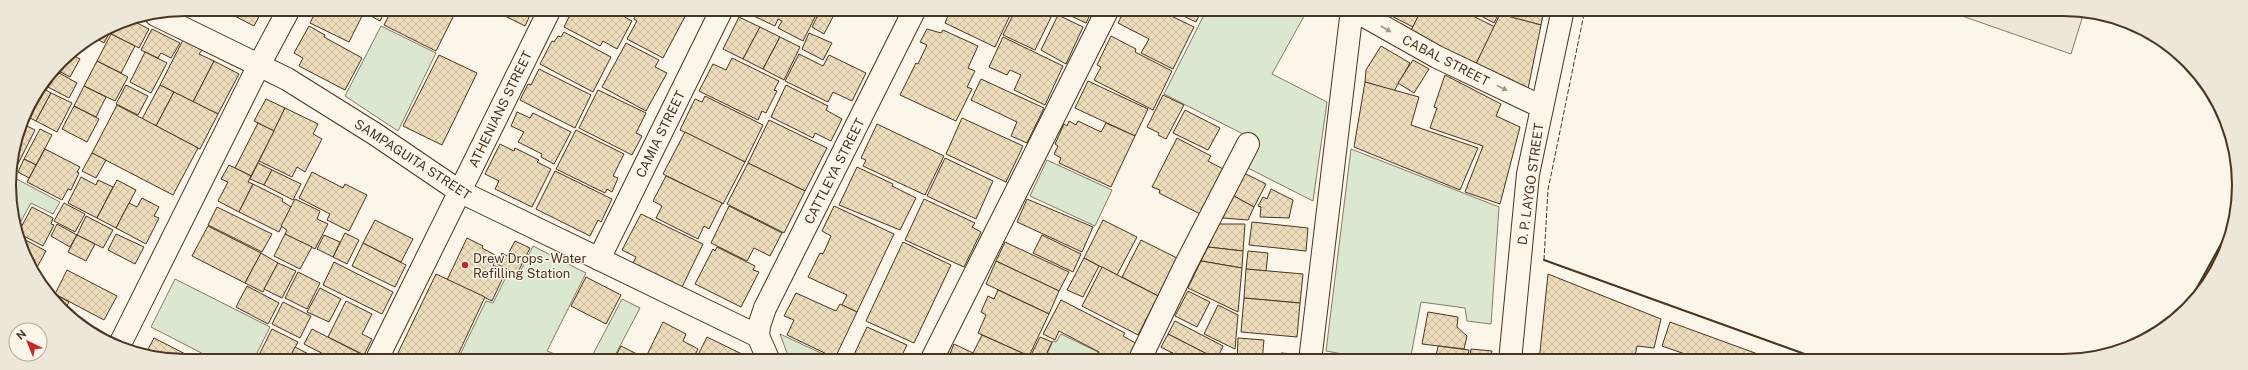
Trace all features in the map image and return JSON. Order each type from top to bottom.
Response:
[{"type":"street","points":[[121,341],[259,65],[285,16]]},
{"type":"street","name":"ATHENIANS STREET","points":[[379,354],[546,16]]},
{"type":"street","name":"CAMIA STREET","points":[[599,259],[719,16]]},
{"type":"street","name":"CATTLEYA STREET","points":[[758,336],[765,308],[911,16]]},
{"type":"street","points":[[935,354],[1104,16]]},
{"type":"street","points":[[1311,354],[1351,16]]},
{"type":"street","name":"CABAL STREET","points":[[1364,16],[1431,54],[1542,107]]},
{"type":"street","name":"D. P. LAYGO STREET","points":[[1511,354],[1526,193],[1542,107],[1562,16]]},
{"type":"street","name":"SAMPAGUITA STREET","points":[[161,17],[287,79],[375,134],[459,191],[758,336]]},
{"type":"street","points":[[1142,354],[1185,266],[1248,144]]},
{"type":"street","points":[[758,336],[766,354]]},
{"type":"green space","points":[[1203,16],[1304,16],[1272,74],[1327,102],[1313,201],[1246,167],[1259,142],[1164,94]]},
{"type":"green space","points":[[381,26],[436,53],[398,131],[345,96]]},
{"type":"green space","points":[[1351,149],[1499,207],[1491,324],[1467,321],[1465,308],[1421,302],[1411,354],[1342,354],[1326,351]]},
{"type":"green space","points":[[1047,160],[1112,190],[1095,226],[1030,196]]},
{"type":"green space","points":[[16,179],[60,202],[53,214],[31,203],[20,222],[17,207]]},
{"type":"green space","points":[[533,246],[586,273],[547,351],[555,354],[460,354],[486,301],[493,303],[508,273],[518,276]]},
{"type":"green space","points":[[175,279],[270,327],[256,354],[203,354],[151,327]]},
{"type":"green space","points":[[622,299],[640,308],[616,354],[593,354]]},
{"type":"green space","points":[[780,334],[823,354],[787,354]]},
{"type":"green space","points":[[1061,334],[1098,352],[1097,354],[1047,354],[1053,341],[1056,342]]},
{"type":"shaded area","points":[[1962,16],[2083,17],[2071,54]]},
{"type":"building","points":[[235,16],[259,16],[254,26]]},
{"type":"building","points":[[314,16],[362,16],[349,42],[310,23]]},
{"type":"building","points":[[371,16],[382,16],[380,21]]},
{"type":"building","points":[[388,16],[454,16],[436,51],[384,25]]},
{"type":"building","points":[[505,16],[530,16],[525,26]]},
{"type":"building","points":[[570,16],[623,16],[632,21],[617,49],[603,41],[600,46],[564,27]]},
{"type":"building","points":[[636,16],[685,16],[663,58],[627,39],[637,21],[634,19]]},
{"type":"building","points":[[754,16],[816,16],[803,41],[778,28],[782,21],[778,19],[775,26]]},
{"type":"building","points":[[818,16],[833,16],[824,34],[812,27]]},
{"type":"building","points":[[948,16],[1010,16],[995,47],[945,23]]},
{"type":"building","points":[[1012,16],[1052,16],[1035,50],[1003,35]]},
{"type":"building","points":[[1058,16],[1083,27],[1066,64],[1041,50]]},
{"type":"building","points":[[1071,16],[1090,16],[1086,23]]},
{"type":"building","points":[[1122,16],[1171,16],[1194,27],[1173,69],[1141,53],[1149,39],[1118,23]]},
{"type":"building","points":[[1184,16],[1199,16],[1196,22]]},
{"type":"building","points":[[1392,16],[1418,16],[1413,27]]},
{"type":"building","points":[[1418,16],[1473,16],[1495,27],[1476,64],[1410,32]]},
{"type":"building","points":[[1481,16],[1498,16],[1494,23]]},
{"type":"building","points":[[1499,16],[1507,16],[1541,25],[1528,89],[1476,64]]},
{"type":"building","points":[[1513,16],[1543,16],[1541,25],[1512,18]]},
{"type":"building","points":[[739,17],[760,27],[743,59],[723,49]]},
{"type":"building","points":[[137,23],[149,29],[139,48],[111,34],[112,32]]},
{"type":"building","points":[[309,26],[325,35],[324,37],[362,58],[345,90],[299,66],[303,58],[294,53]]},
{"type":"building","points":[[760,27],[780,37],[763,69],[743,59]]},
{"type":"building","points":[[152,29],[180,43],[171,58],[161,53],[158,58],[141,50]]},
{"type":"building","points":[[927,29],[941,33],[943,30],[978,46],[968,68],[975,71],[967,87],[972,89],[956,121],[900,95],[927,45],[920,42]]},
{"type":"building","points":[[564,32],[611,57],[593,92],[540,64],[552,41],[554,42],[558,36],[561,37]]},
{"type":"building","points":[[809,33],[832,43],[823,60],[802,49]]},
{"type":"building","points":[[109,34],[104,43],[98,40]]},
{"type":"building","points":[[111,34],[135,46],[121,73],[97,61]]},
{"type":"building","points":[[1111,36],[1136,49],[1135,52],[1172,71],[1153,110],[1094,80],[1101,67],[1097,65]]},
{"type":"building","points":[[780,37],[800,47],[784,80],[763,69]]},
{"type":"building","points":[[1003,37],[1063,66],[1045,105],[1014,90],[1021,75],[1010,70],[1007,75],[989,67]]},
{"type":"building","points":[[183,40],[202,50],[199,54],[214,61],[193,102],[160,85]]},
{"type":"building","points":[[626,43],[659,60],[655,67],[667,73],[646,111],[602,87]]},
{"type":"building","points":[[1381,46],[1410,63],[1394,91],[1365,82],[1366,70]]},
{"type":"building","points":[[145,52],[167,63],[151,93],[130,82]]},
{"type":"building","points":[[799,54],[823,66],[829,55],[866,73],[852,101],[833,92],[828,102],[785,81]]},
{"type":"building","points":[[439,55],[477,73],[442,145],[403,126]]},
{"type":"building","points":[[75,57],[80,59],[70,77],[60,72],[65,65]]},
{"type":"building","points":[[732,58],[779,81],[774,90],[777,91],[766,113],[762,111],[758,120],[699,91],[713,64],[726,70]]},
{"type":"building","points":[[1413,60],[1429,69],[1414,93],[1398,83]]},
{"type":"building","points":[[97,61],[128,77],[115,101],[84,86]]},
{"type":"building","points":[[214,61],[239,74],[218,114],[193,102]]},
{"type":"building","points":[[539,69],[591,95],[575,128],[520,100],[528,84],[531,85]]},
{"type":"building","points":[[59,73],[77,83],[69,98],[47,87]]},
{"type":"building","points":[[1445,75],[1501,104],[1496,116],[1520,127],[1500,204],[1465,192],[1483,146],[1430,128],[1437,108],[1434,107]]},
{"type":"building","points":[[981,79],[1044,108],[1027,143],[1011,136],[1017,122],[971,100]]},
{"type":"building","points":[[1088,81],[1148,109],[1135,136],[1075,108]]},
{"type":"building","points":[[1365,82],[1419,97],[1411,125],[1478,148],[1460,190],[1354,147]]},
{"type":"building","points":[[126,85],[148,96],[138,115],[116,104]]},
{"type":"building","points":[[160,85],[174,92],[156,126],[142,119]]},
{"type":"building","points":[[786,85],[828,106],[826,110],[842,119],[831,141],[815,133],[813,138],[771,117]]},
{"type":"building","points":[[84,86],[106,97],[96,117],[74,106]]},
{"type":"building","points":[[45,90],[51,93],[36,121],[30,118]]},
{"type":"building","points":[[598,90],[646,113],[636,133],[642,136],[632,155],[579,128]]},
{"type":"building","points":[[174,92],[218,114],[200,149],[156,126]]},
{"type":"building","points":[[51,93],[72,103],[57,132],[36,121]]},
{"type":"building","points":[[1163,95],[1184,105],[1166,139],[1158,135],[1159,133],[1147,127]]},
{"type":"building","points":[[705,96],[763,125],[745,162],[680,130],[695,99],[702,102]]},
{"type":"building","points":[[266,99],[285,108],[274,131],[254,121]]},
{"type":"building","points":[[117,105],[198,148],[173,195],[92,153]]},
{"type":"building","points":[[74,106],[99,119],[87,142],[62,129]]},
{"type":"building","points":[[285,108],[318,124],[313,134],[322,139],[305,172],[297,167],[292,177],[259,161]]},
{"type":"building","points":[[1185,110],[1220,128],[1208,150],[1173,133]]},
{"type":"building","points":[[517,112],[530,118],[533,113],[571,132],[554,164],[541,157],[542,154],[518,142],[524,132],[511,126]]},
{"type":"building","points":[[962,118],[1023,146],[1006,182],[946,154]]},
{"type":"building","points":[[769,120],[827,148],[805,191],[748,163]]},
{"type":"building","points":[[1069,121],[1076,125],[1078,121],[1101,132],[1106,123],[1135,136],[1111,187],[1059,163],[1061,158],[1054,154],[1058,146],[1055,144],[1064,124],[1067,126]]},
{"type":"building","points":[[258,123],[274,131],[251,176],[235,168]]},
{"type":"building","points":[[877,124],[944,156],[925,195],[863,166],[866,160],[861,158]]},
{"type":"building","points":[[27,126],[35,130],[17,167],[19,152]]},
{"type":"building","points":[[40,129],[52,135],[36,165],[24,159]]},
{"type":"building","points":[[576,130],[624,154],[613,176],[618,178],[612,192],[607,189],[605,193],[556,169]]},
{"type":"building","points":[[685,132],[745,162],[723,204],[663,174]]},
{"type":"building","points":[[1177,138],[1211,156],[1208,161],[1225,170],[1202,215],[1159,193],[1160,190],[1152,187]]},
{"type":"building","points":[[500,144],[514,151],[515,148],[539,160],[537,162],[551,169],[532,207],[495,189],[499,181],[485,174]]},
{"type":"building","points":[[45,149],[80,167],[77,172],[79,173],[71,190],[68,189],[62,200],[27,182]]},
{"type":"building","points":[[92,153],[106,160],[96,178],[82,171]]},
{"type":"building","points":[[945,158],[993,181],[976,219],[927,196]]},
{"type":"building","points":[[24,159],[36,165],[29,178],[18,172]]},
{"type":"building","points":[[258,163],[272,170],[264,185],[250,179]]},
{"type":"building","points":[[748,163],[805,191],[784,233],[727,204]]},
{"type":"building","points":[[229,165],[251,176],[248,182],[253,184],[239,212],[218,201],[228,182],[221,179]]},
{"type":"building","points":[[857,167],[893,184],[892,186],[916,198],[900,230],[839,205]]},
{"type":"building","points":[[272,170],[301,184],[293,200],[264,185]]},
{"type":"building","points":[[555,171],[612,199],[601,222],[598,220],[590,236],[536,209]]},
{"type":"building","points":[[312,172],[343,188],[345,184],[367,195],[349,231],[327,220],[330,214],[299,198]]},
{"type":"building","points":[[1244,173],[1266,184],[1254,207],[1232,195]]},
{"type":"building","points":[[666,176],[722,203],[709,229],[704,226],[698,239],[656,218],[662,206],[653,201]]},
{"type":"building","points":[[81,177],[96,185],[98,180],[113,187],[97,218],[68,203]]},
{"type":"building","points":[[117,180],[136,190],[116,228],[97,218]]},
{"type":"building","points":[[253,184],[283,199],[282,201],[291,207],[279,232],[239,212]]},
{"type":"building","points":[[1271,189],[1293,200],[1289,218],[1260,217],[1261,207],[1258,206],[1263,197],[1267,199]]},
{"type":"building","points":[[1232,195],[1254,207],[1248,220],[1223,218]]},
{"type":"building","points":[[142,198],[159,207],[154,216],[159,218],[146,244],[116,228],[129,203],[137,207]]},
{"type":"building","points":[[295,199],[320,211],[317,219],[328,224],[315,249],[285,234],[287,230],[281,226]]},
{"type":"building","points":[[924,199],[975,223],[972,227],[981,232],[964,267],[905,240]]},
{"type":"building","points":[[1027,199],[1093,227],[1082,252],[1017,222]]},
{"type":"building","points":[[64,203],[85,214],[75,232],[54,221]]},
{"type":"building","points":[[729,206],[782,233],[770,256],[754,248],[747,261],[711,243]]},
{"type":"building","points":[[834,206],[894,234],[857,312],[842,305],[847,295],[808,277],[820,253],[823,254],[831,236],[822,231]]},
{"type":"building","points":[[32,207],[53,218],[51,224],[54,225],[43,246],[24,236],[21,227]]},
{"type":"building","points":[[217,207],[272,234],[262,252],[208,225]]},
{"type":"building","points":[[641,214],[703,244],[682,287],[633,263],[636,257],[622,250]]},
{"type":"building","points":[[86,216],[113,230],[103,248],[77,235]]},
{"type":"building","points":[[375,220],[413,239],[401,262],[363,243]]},
{"type":"building","points":[[1103,220],[1137,237],[1117,275],[1084,258]]},
{"type":"building","points":[[1252,222],[1308,228],[1306,251],[1249,245]]},
{"type":"building","points":[[57,224],[77,235],[70,247],[51,236]]},
{"type":"building","points":[[1219,224],[1245,224],[1243,251],[1208,247]]},
{"type":"building","points":[[208,226],[261,253],[245,283],[192,256]]},
{"type":"building","points":[[345,233],[359,240],[347,264],[333,257]]},
{"type":"building","points":[[116,234],[144,247],[135,264],[108,250]]},
{"type":"building","points":[[285,234],[312,247],[300,269],[274,256]]},
{"type":"building","points":[[77,235],[95,244],[86,261],[68,252]]},
{"type":"building","points":[[324,235],[340,242],[333,257],[317,249]]},
{"type":"building","points":[[1042,235],[1081,254],[1073,272],[1033,253]]},
{"type":"building","points":[[467,238],[483,246],[482,248],[497,256],[493,265],[506,271],[492,301],[447,280]]},
{"type":"building","points":[[25,240],[46,251],[37,267]]},
{"type":"building","points":[[1141,240],[1181,260],[1162,298],[1122,277]]},
{"type":"building","points":[[515,241],[530,248],[517,274],[497,264],[502,253],[507,256]]},
{"type":"building","points":[[903,242],[951,265],[914,343],[866,321]]},
{"type":"building","points":[[1005,242],[1069,272],[1059,291],[996,261]]},
{"type":"building","points":[[363,243],[406,265],[395,287],[352,266]]},
{"type":"building","points":[[717,247],[755,266],[753,270],[759,272],[741,307],[695,284],[713,249],[715,251]]},
{"type":"building","points":[[1208,247],[1243,251],[1242,268],[1201,261]]},
{"type":"building","points":[[1248,251],[1268,253],[1266,271],[1246,269]]},
{"type":"building","points":[[261,253],[278,263],[263,292],[245,283]]},
{"type":"building","points":[[1084,258],[1099,266],[1083,297],[1067,290]]},
{"type":"building","points":[[996,261],[1059,291],[1049,314],[986,284]]},
{"type":"building","points":[[1201,261],[1242,268],[1238,312],[1188,288]]},
{"type":"building","points":[[334,262],[393,292],[382,314],[323,285]]},
{"type":"building","points":[[278,263],[296,271],[282,298],[264,289]]},
{"type":"building","points":[[1102,267],[1158,296],[1138,335],[1082,306]]},
{"type":"building","points":[[1246,269],[1303,274],[1300,303],[1244,298]]},
{"type":"building","points":[[67,270],[117,296],[104,320],[55,293]]},
{"type":"building","points":[[298,272],[320,283],[307,309],[285,298]]},
{"type":"building","points":[[436,274],[485,297],[458,354],[397,354]]},
{"type":"building","points":[[1548,274],[1661,319],[1654,348],[1637,346],[1635,354],[1540,354]]},
{"type":"building","points":[[586,277],[621,295],[606,324],[571,306]]},
{"type":"building","points":[[247,286],[279,303],[268,324],[236,307]]},
{"type":"building","points":[[320,288],[341,299],[329,322],[307,312]]},
{"type":"building","points":[[998,290],[1049,314],[1030,354],[1025,354],[978,333],[986,315],[981,312],[988,296],[994,299]]},
{"type":"building","points":[[1188,291],[1210,302],[1197,327],[1175,316]]},
{"type":"building","points":[[796,293],[836,311],[840,304],[857,312],[837,354],[827,354],[787,335],[794,320],[784,316]]},
{"type":"building","points":[[58,295],[69,302],[67,306]]},
{"type":"building","points":[[1244,298],[1300,303],[1297,337],[1241,332]]},
{"type":"building","points":[[1061,300],[1125,333],[1123,336],[1137,344],[1132,354],[1098,354],[1099,352],[1059,331],[1055,340],[1043,334]]},
{"type":"building","points":[[346,301],[372,314],[362,334],[372,339],[364,354],[328,337]]},
{"type":"building","points":[[283,302],[311,316],[300,338],[272,324]]},
{"type":"building","points":[[1218,305],[1238,315],[1235,349],[1204,334]]},
{"type":"building","points":[[1428,312],[1458,317],[1457,327],[1467,336],[1464,349],[1422,344]]},
{"type":"building","points":[[1175,321],[1223,346],[1219,354],[1207,354],[1168,334]]},
{"type":"building","points":[[663,322],[686,334],[683,341],[698,349],[696,354],[647,354]]},
{"type":"building","points":[[1670,322],[1758,354],[1685,354],[1662,346]]},
{"type":"building","points":[[867,327],[907,345],[902,354],[854,354]]},
{"type":"building","points":[[272,329],[298,342],[292,354],[260,354]]},
{"type":"building","points":[[312,329],[359,353],[323,354],[304,344]]},
{"type":"building","points":[[1168,334],[1207,354],[1174,354],[1161,347]]},
{"type":"building","points":[[982,335],[1025,354],[950,354],[954,344],[973,353]]},
{"type":"building","points":[[707,337],[742,354],[698,354]]},
{"type":"building","points":[[1040,337],[1052,342],[1046,354],[1032,354]]},
{"type":"building","points":[[154,338],[185,354],[163,353],[148,350]]},
{"type":"building","points":[[1238,338],[1264,340],[1263,354],[1237,354]]},
{"type":"building","points":[[621,346],[637,354],[617,354]]},
{"type":"building","points":[[1438,346],[1469,350],[1468,354],[1436,354]]},
{"type":"building","points":[[295,347],[308,354],[292,354]]},
{"type":"building","points":[[1471,349],[1492,351],[1491,354],[1470,354]]},
{"type":"fence","points":[[1544,260],[1548,190],[1584,16]]},
{"type":"wall","points":[[2196,289],[2221,243]]},
{"type":"wall","points":[[1544,260],[1805,354]]},
{"type":"place","name":"Drew Drops - Water Refilling Station","points":[[465,265]]}]
